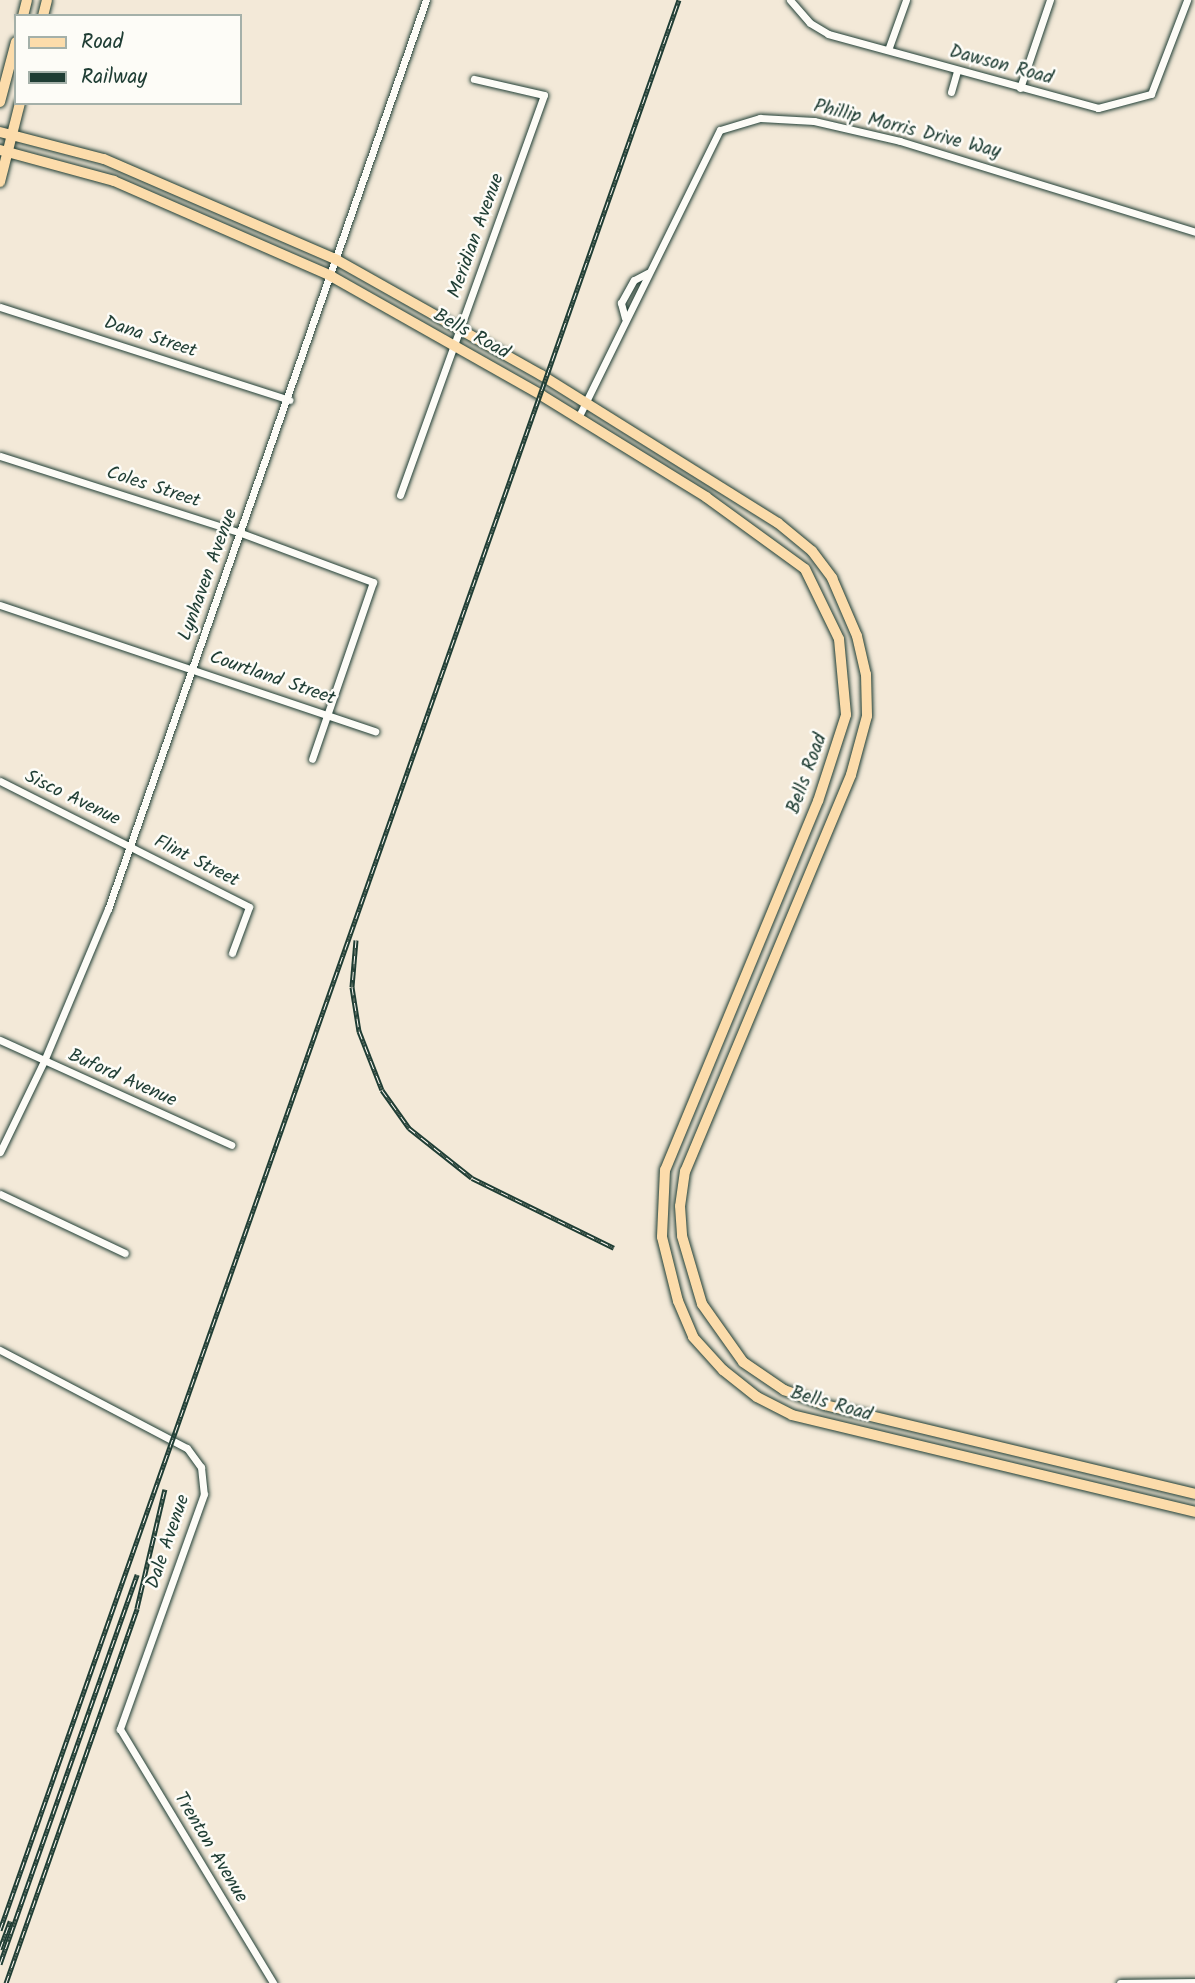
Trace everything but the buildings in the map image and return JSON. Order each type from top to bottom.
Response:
[{"type":"main road","points":[[0,102],[14,50]]},
{"type":"main road","points":[[0,182],[4,151],[12,135],[20,105]]},
{"type":"main road","name":"Bells Road","points":[[0,132],[104,159],[337,260],[585,402],[778,523],[812,551],[832,578],[857,636],[866,674],[867,716],[851,775],[685,1171],[680,1206],[687,1264],[702,1304],[743,1362],[763,1378],[825,1405],[1195,1494]]},
{"type":"main road","name":"Bells Road","points":[[4,151],[114,181],[331,276],[578,418],[706,497],[805,569],[839,639],[846,715],[838,750],[665,1170],[660,1202],[667,1263],[694,1336],[723,1370],[757,1397],[792,1415],[1195,1513]]},
{"type":"main road","points":[[706,497],[716,484]]},
{"type":"main road","points":[[794,859],[811,867]]},
{"type":"main road","points":[[697,1092],[715,1099]]},
{"type":"main road","points":[[904,1443],[908,1425]]},
{"type":"main road","points":[[1163,1505],[1166,1487]]},
{"type":"street","name":"Lynhaven Avenue","points":[[0,1152],[44,1061],[129,845],[289,400],[426,0]]},
{"type":"street","name":"Dawson Road","points":[[790,0],[810,23],[828,34],[1098,108],[1151,94],[1187,0]]},
{"type":"street","points":[[892,51],[906,0]]},
{"type":"street","points":[[1020,88],[1050,0]]},
{"type":"street","points":[[951,92],[957,71]]},
{"type":"street","name":"Meridian Avenue","points":[[400,495],[544,95],[474,79]]},
{"type":"street","name":"Phillip Morris Drive Way","points":[[578,418],[625,318],[621,303],[634,280],[648,272],[720,131],[760,118],[814,121],[911,144],[1195,232]]},
{"type":"street","name":"Dana Street","points":[[0,307],[289,400]]},
{"type":"street","name":"Coles Street","points":[[0,456],[241,533],[373,582],[329,715]]},
{"type":"street","name":"Courtland Street","points":[[0,605],[375,731]]},
{"type":"street","points":[[312,759],[329,715]]},
{"type":"street","name":"Sisco Avenue","points":[[0,781],[129,845]]},
{"type":"street","name":"Flint Street","points":[[129,845],[249,907],[232,953]]},
{"type":"street","name":"Buford Avenue","points":[[0,1040],[231,1145]]},
{"type":"street","points":[[0,1194],[125,1253]]},
{"type":"street","name":"Dale Avenue","points":[[0,1350],[187,1448],[201,1467],[204,1494],[120,1730]]},
{"type":"street","name":"Trenton Avenue","points":[[120,1730],[273,1983]]},
{"type":"street","points":[[1120,1983],[1195,1982]]},
{"type":"railway","points":[[0,1930],[679,0]]},
{"type":"railway","points":[[356,940],[352,987],[359,1031],[382,1090],[409,1128],[472,1178],[614,1248]]},
{"type":"railway","points":[[6,1983],[137,1608],[165,1489]]},
{"type":"railway","points":[[0,1964],[137,1574]]},
{"type":"railway","points":[[0,1949],[10,1921]]}]
